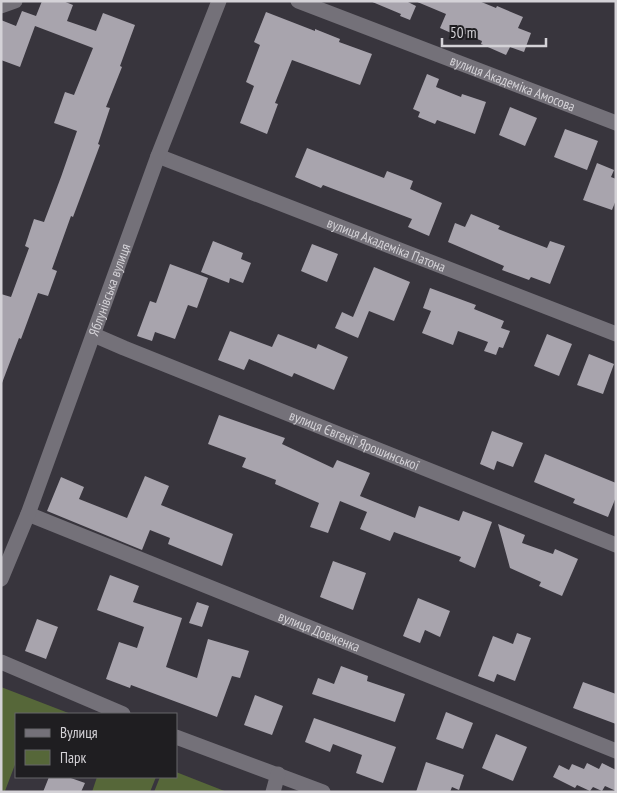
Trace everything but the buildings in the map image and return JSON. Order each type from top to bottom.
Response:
[{"type":"street","points":[[1,6],[15,1]]},
{"type":"street","name":"Яблунівська вулиця","points":[[1,579],[28,514],[158,156],[219,1]]},
{"type":"street","name":"вулиця Академіка Амосова","points":[[298,1],[616,123]]},
{"type":"street","name":"вулиця Академіка Патона","points":[[158,156],[616,334]]},
{"type":"street","name":"вулиця Євгенії Ярошинської","points":[[94,335],[616,545]]},
{"type":"street","name":"вулиця Довженка","points":[[28,514],[613,750]]},
{"type":"street","points":[[1,662],[121,713]]},
{"type":"street","points":[[178,738],[323,792]]},
{"type":"street","points":[[273,792],[278,774]]},
{"type":"green space","points":[[1,687],[68,713],[15,713],[15,765],[5,791],[1,790]]},
{"type":"green space","points":[[178,773],[227,792],[154,792],[160,778],[178,778]]},
{"type":"green space","points":[[97,778],[156,778],[150,792],[92,792]]}]
